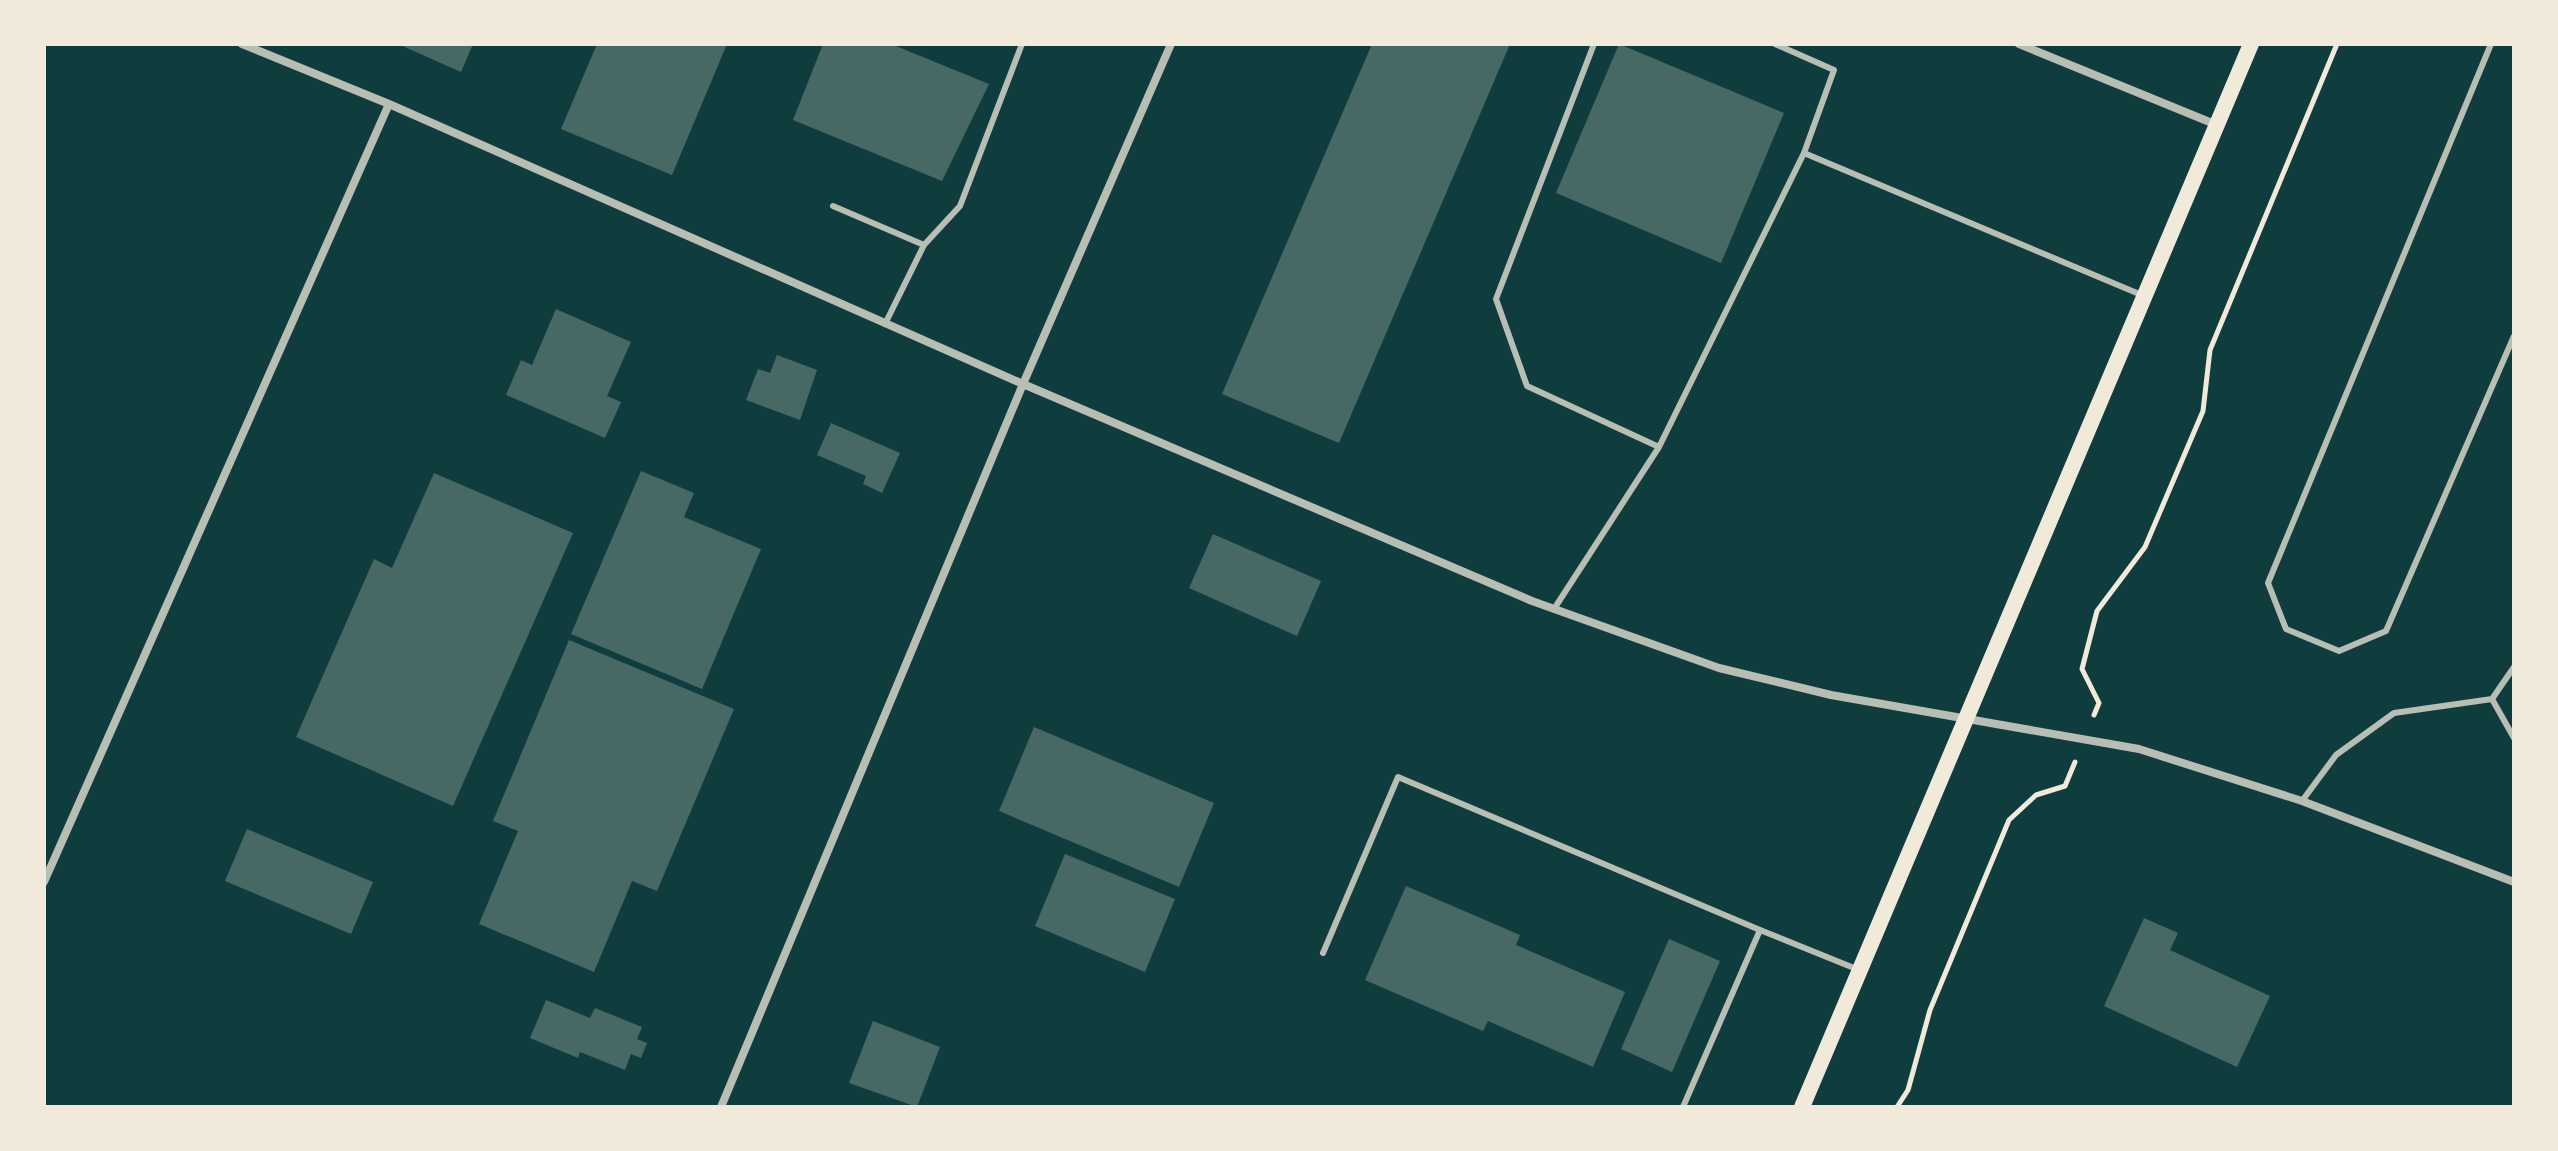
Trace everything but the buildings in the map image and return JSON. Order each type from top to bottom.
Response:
[{"type":"main road","points":[[1802,1107],[2251,44]]},
{"type":"street","points":[[242,44],[389,104],[1023,384],[1554,609],[1719,668],[1831,695],[1965,716],[2139,749],[2302,801],[2514,882]]},
{"type":"street","points":[[721,1107],[1023,384],[1171,44]]},
{"type":"street","points":[[2019,44],[2217,125]]},
{"type":"street","points":[[44,882],[389,104]]},
{"type":"lane","points":[[885,324],[924,245],[960,206],[1022,44]]},
{"type":"lane","points":[[1594,44],[1496,299],[1527,386],[1659,447]]},
{"type":"lane","points":[[1554,609],[1659,447],[1804,153],[1834,70],[1775,44]]},
{"type":"lane","points":[[2491,44],[2268,583],[2286,629],[2339,651],[2386,631],[2514,336]]},
{"type":"lane","points":[[1804,153],[2144,296]]},
{"type":"lane","points":[[833,206],[924,245]]},
{"type":"lane","points":[[2302,801],[2336,755],[2394,713],[2492,699],[2514,667]]},
{"type":"lane","points":[[2492,699],[2514,738]]},
{"type":"lane","points":[[1323,953],[1398,777],[1859,970]]},
{"type":"lane","points":[[1683,1107],[1760,930]]},
{"type":"path","points":[[1897,1107],[1908,1090],[1930,1010],[2009,820],[2036,795],[2065,786],[2099,703],[2082,669],[2097,611],[2145,547],[2203,411],[2210,350],[2337,44]]}]
